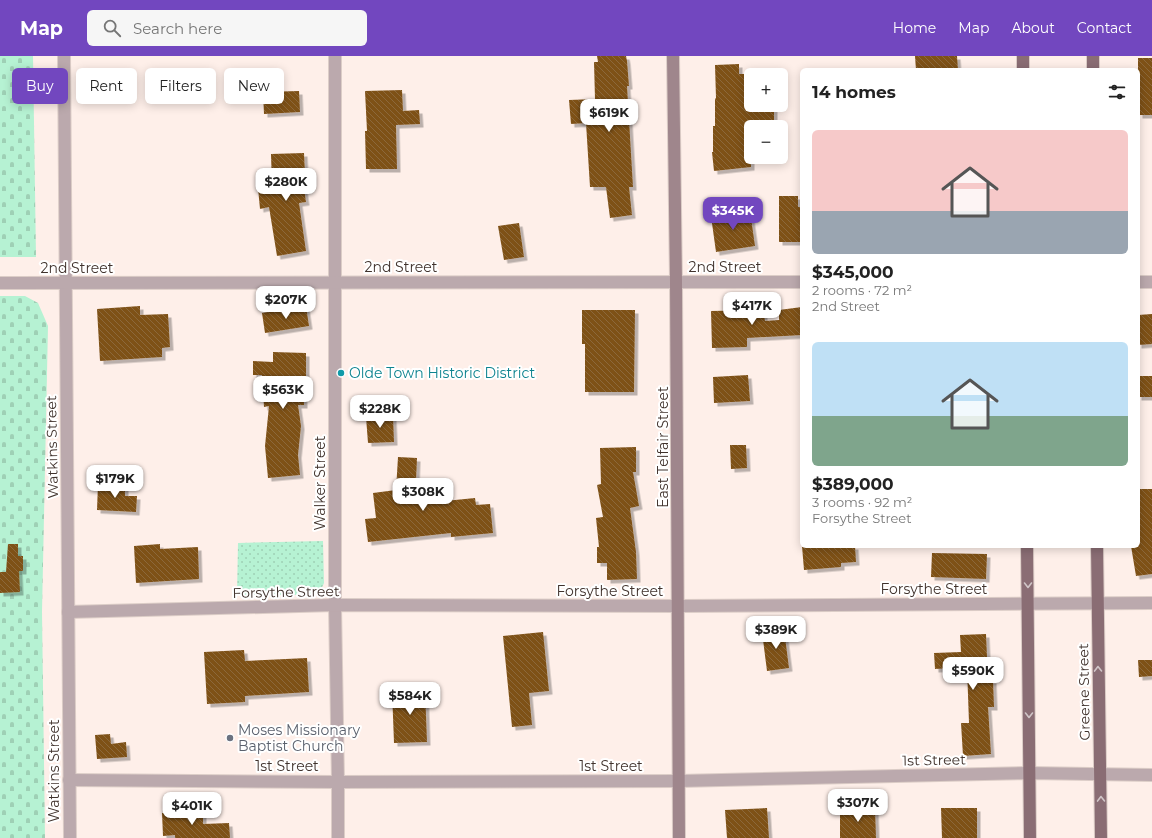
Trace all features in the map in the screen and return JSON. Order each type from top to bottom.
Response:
[{"type":"main road","points":[[1023,56],[1023,68]]},
{"type":"main road","points":[[1093,56],[1093,68]]},
{"type":"main road","points":[[1027,548],[1030,838]]},
{"type":"main road","name":"Greene Street","points":[[1097,548],[1101,838]]},
{"type":"street","name":"Watkins Street","points":[[64,56],[70,838]]},
{"type":"street","name":"Walker Street","points":[[335,56],[335,605],[338,838]]},
{"type":"street","name":"East Telfair Street","points":[[673,56],[679,606],[679,838]]},
{"type":"street","name":"2nd Street","points":[[0,282],[800,282]]},
{"type":"street","points":[[1140,282],[1152,282]]},
{"type":"street","name":"Forsythe Street","points":[[68,612],[335,605],[679,606],[1097,603],[1152,604]]},
{"type":"street","name":"1st Street","points":[[69,780],[338,782],[679,781],[1029,773],[1152,775]]},
{"type":"green space","points":[[0,56],[33,56],[33,68],[12,68],[12,104],[34,104],[36,257],[0,257]]},
{"type":"green space","points":[[0,296],[25,296],[38,303],[48,326],[42,612],[45,838],[0,838]]},
{"type":"green space","points":[[323,541],[324,583],[318,592],[305,595],[237,595],[238,543]]},
{"type":"building","points":[[597,56],[626,56],[629,86],[627,86],[633,187],[629,187],[632,215],[610,218],[606,187],[590,187],[586,123],[571,124],[569,100],[595,99],[594,62],[598,62]]},
{"type":"building","points":[[915,56],[957,56],[958,68],[916,68]]},
{"type":"building","points":[[1138,58],[1152,58],[1152,115],[1140,115],[1140,68],[1138,68]]},
{"type":"building","points":[[739,64],[739,74],[744,74],[744,112],[774,112],[774,120],[744,120],[744,164],[751,164],[751,167],[714,171],[712,152],[716,98],[715,65]]},
{"type":"building","points":[[402,90],[403,111],[419,110],[420,124],[396,125],[397,169],[366,169],[365,131],[367,131],[365,91]]},
{"type":"building","points":[[284,91],[299,91],[300,112],[264,114],[264,104],[284,104]]},
{"type":"building","points":[[304,153],[305,175],[302,175],[306,202],[299,203],[306,251],[277,256],[269,207],[260,209],[258,188],[272,186],[271,154]]},
{"type":"building","points":[[779,196],[798,196],[798,207],[800,207],[800,242],[779,242]]},
{"type":"building","points":[[750,211],[755,246],[716,252],[711,216]]},
{"type":"building","points":[[519,223],[524,257],[504,260],[498,226]]},
{"type":"building","points":[[140,306],[140,315],[168,314],[170,347],[162,348],[162,357],[100,361],[97,309]]},
{"type":"building","points":[[306,306],[309,326],[265,333],[262,313]]},
{"type":"building","points":[[800,307],[800,335],[747,338],[747,347],[712,348],[711,311],[763,310],[765,321],[779,320],[779,310]]},
{"type":"building","points":[[582,310],[635,310],[634,392],[585,392],[585,344],[582,344]]},
{"type":"building","points":[[1152,314],[1152,344],[1140,345],[1140,315]]},
{"type":"building","points":[[273,352],[306,353],[306,376],[303,376],[304,405],[298,405],[301,426],[298,455],[300,475],[268,478],[265,446],[269,406],[264,407],[262,375],[253,375],[253,361],[273,362]]},
{"type":"building","points":[[748,375],[750,401],[714,403],[713,377]]},
{"type":"building","points":[[1140,376],[1152,376],[1152,397],[1140,397]]},
{"type":"building","points":[[393,416],[394,442],[368,443],[366,417]]},
{"type":"building","points":[[730,445],[746,445],[747,468],[731,469]]},
{"type":"building","points":[[636,447],[636,472],[633,472],[639,506],[630,508],[636,552],[637,579],[607,580],[607,563],[597,563],[597,547],[599,547],[596,518],[603,517],[597,485],[601,484],[600,448]]},
{"type":"building","points":[[398,457],[417,458],[415,504],[475,498],[476,505],[490,504],[493,533],[451,537],[451,533],[368,542],[365,519],[376,518],[373,493],[396,490]]},
{"type":"building","points":[[98,484],[125,485],[125,496],[137,496],[136,512],[97,510]]},
{"type":"building","points":[[1140,489],[1152,489],[1152,574],[1136,576],[1131,548],[1140,548]]},
{"type":"building","points":[[8,544],[18,544],[18,556],[23,556],[23,571],[19,571],[20,592],[0,593],[0,572],[6,572]]},
{"type":"building","points":[[160,544],[160,549],[198,547],[199,579],[136,583],[134,546]]},
{"type":"building","points":[[802,548],[855,548],[856,562],[841,563],[841,567],[804,570]]},
{"type":"building","points":[[932,553],[987,554],[986,579],[931,577]]},
{"type":"building","points":[[784,629],[789,668],[767,671],[762,632]]},
{"type":"building","points":[[543,632],[549,691],[529,693],[532,725],[512,727],[503,636]]},
{"type":"building","points":[[986,634],[988,680],[993,680],[994,707],[988,707],[991,754],[963,756],[961,723],[969,723],[967,667],[935,669],[934,653],[961,652],[960,635]]},
{"type":"building","points":[[244,650],[245,661],[307,658],[309,692],[245,696],[245,702],[207,704],[204,652]]},
{"type":"building","points":[[1138,660],[1152,660],[1152,676],[1139,677]]},
{"type":"building","points":[[425,689],[427,742],[394,743],[392,690]]},
{"type":"building","points":[[110,734],[111,744],[126,742],[127,757],[97,759],[95,735]]},
{"type":"building","points":[[767,808],[769,838],[727,838],[725,810]]},
{"type":"building","points":[[875,808],[876,838],[840,838],[840,809]]},
{"type":"building","points":[[941,808],[977,808],[977,838],[942,838]]},
{"type":"building","points":[[203,811],[203,824],[229,823],[230,838],[175,838],[175,835],[163,836],[162,813]]},
{"type":"place","name":"Olde Town Historic District","points":[[341,373]]},
{"type":"place","name":"Moses Missionary Baptist Church","points":[[230,738]]}]
